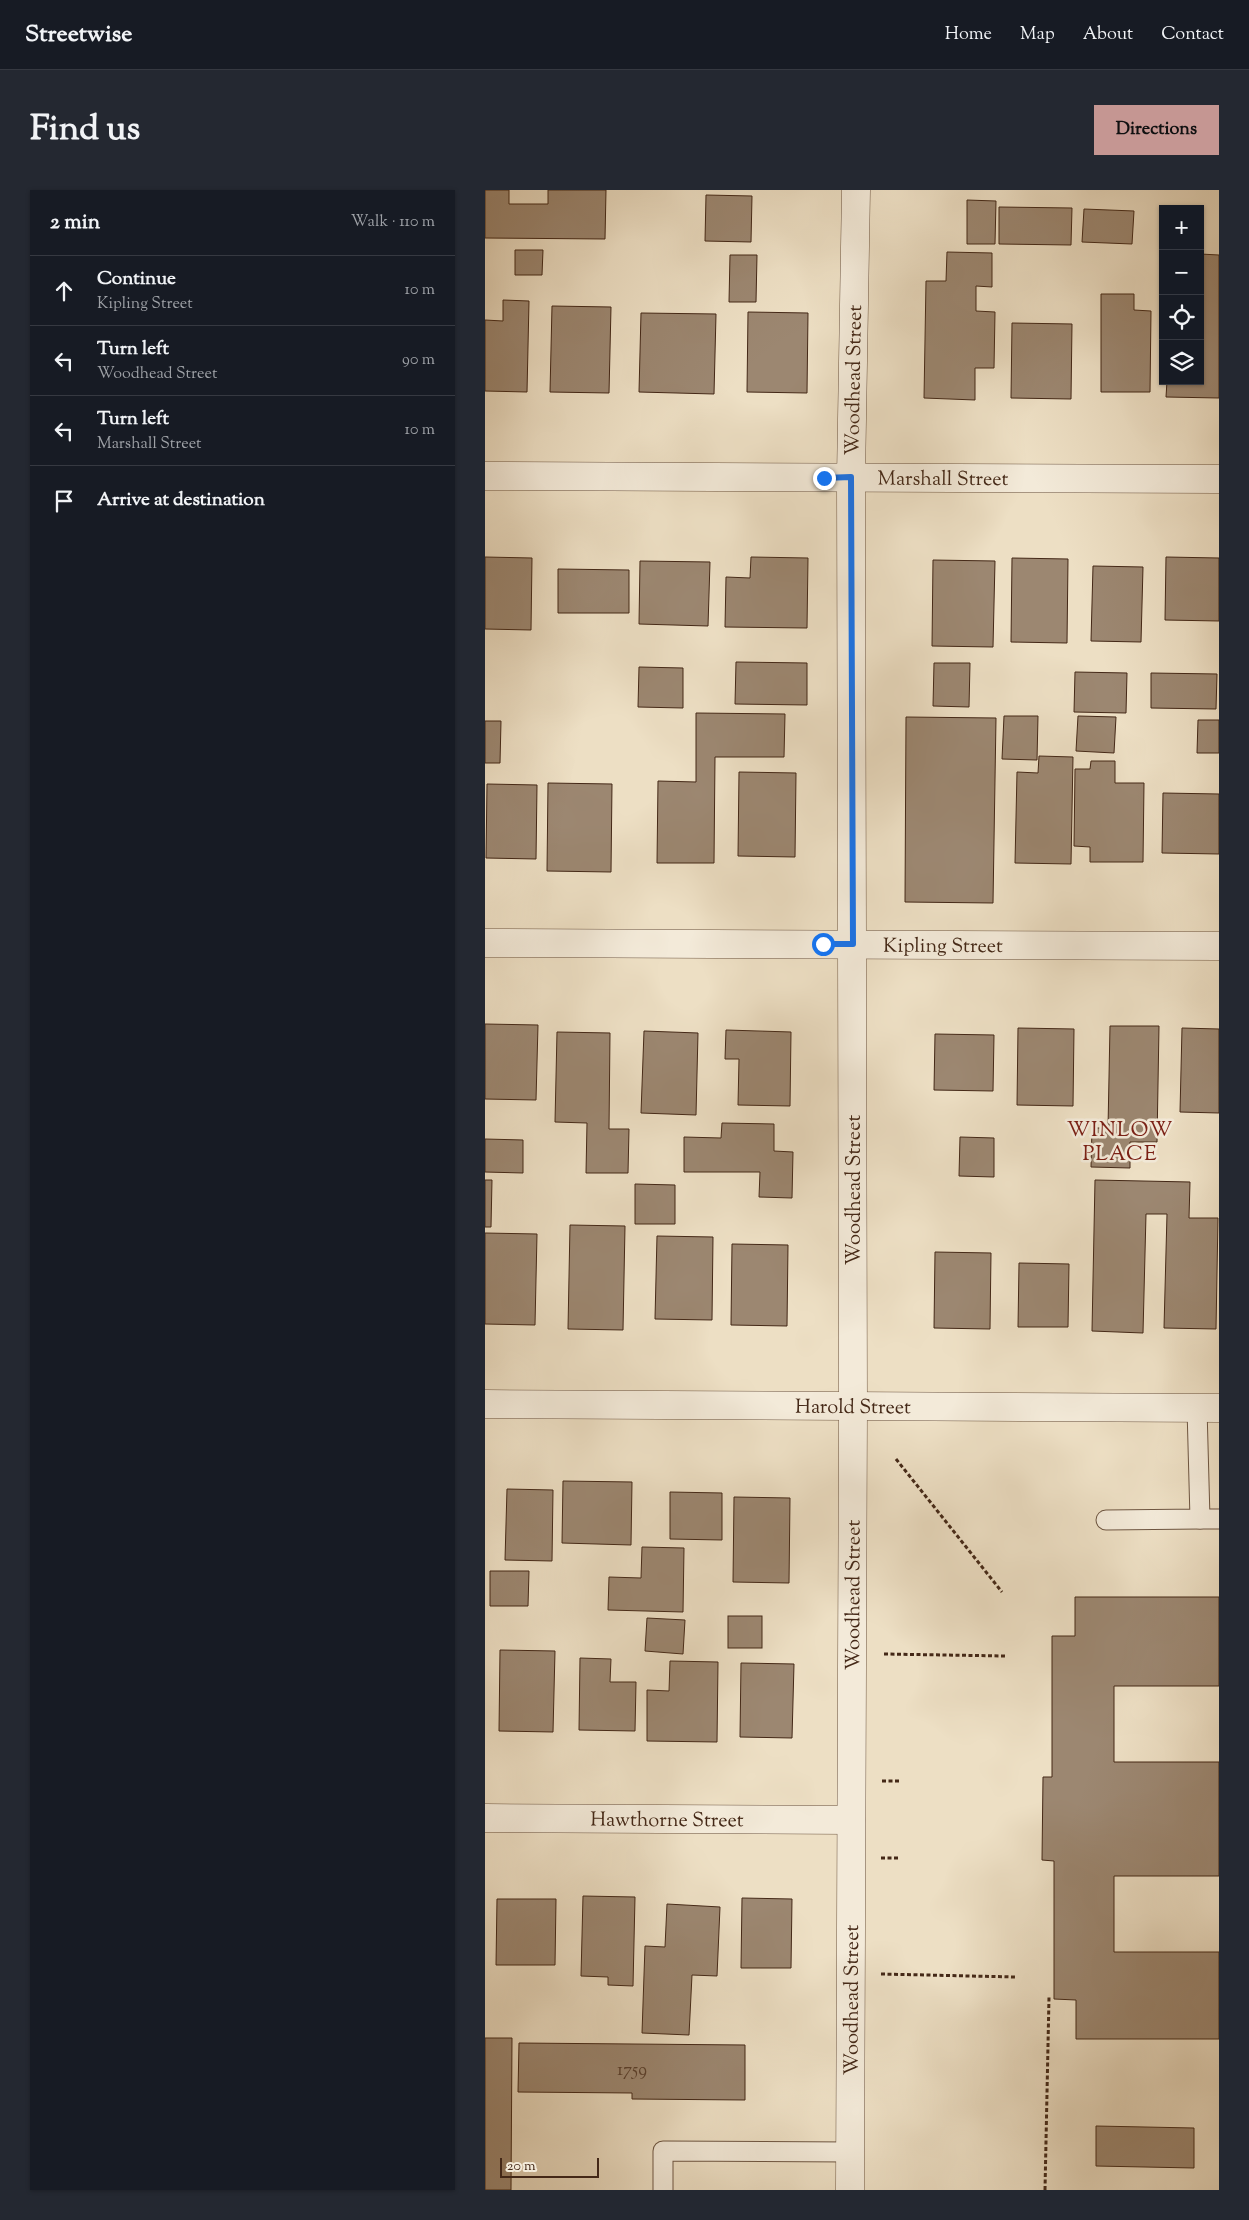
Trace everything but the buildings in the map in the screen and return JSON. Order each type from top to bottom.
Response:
[{"type":"street","name":"Woodhead Street","points":[[850,2190],[853,1407],[851,477],[856,190]]},
{"type":"street","name":"Marshall Street","points":[[485,476],[1219,479]]},
{"type":"street","name":"Kipling Street","points":[[485,943],[1219,946]]},
{"type":"street","name":"Harold Street","points":[[485,1404],[1208,1408]]},
{"type":"street","name":"Hawthorne Street","points":[[485,1818],[851,1820]]},
{"type":"lane","points":[[1200,1519],[1208,1408]]},
{"type":"lane","points":[[1106,1520],[1219,1519]]},
{"type":"lane","points":[[663,2190],[663,2151],[850,2152]]},
{"type":"path","points":[[896,1459],[1002,1592]]},
{"type":"path","points":[[852,1653],[1005,1656]]},
{"type":"path","points":[[882,1780],[899,1781]]},
{"type":"path","points":[[881,1858],[899,1858]]},
{"type":"path","points":[[851,1974],[1015,1977]]},
{"type":"path","points":[[1045,2190],[1049,1998]]},
{"type":"district","name":"WINLOW PLACE","points":[[1120,1141]]},
{"type":"route","points":[[823,944],[853,944],[851,477],[824,478]]}]
